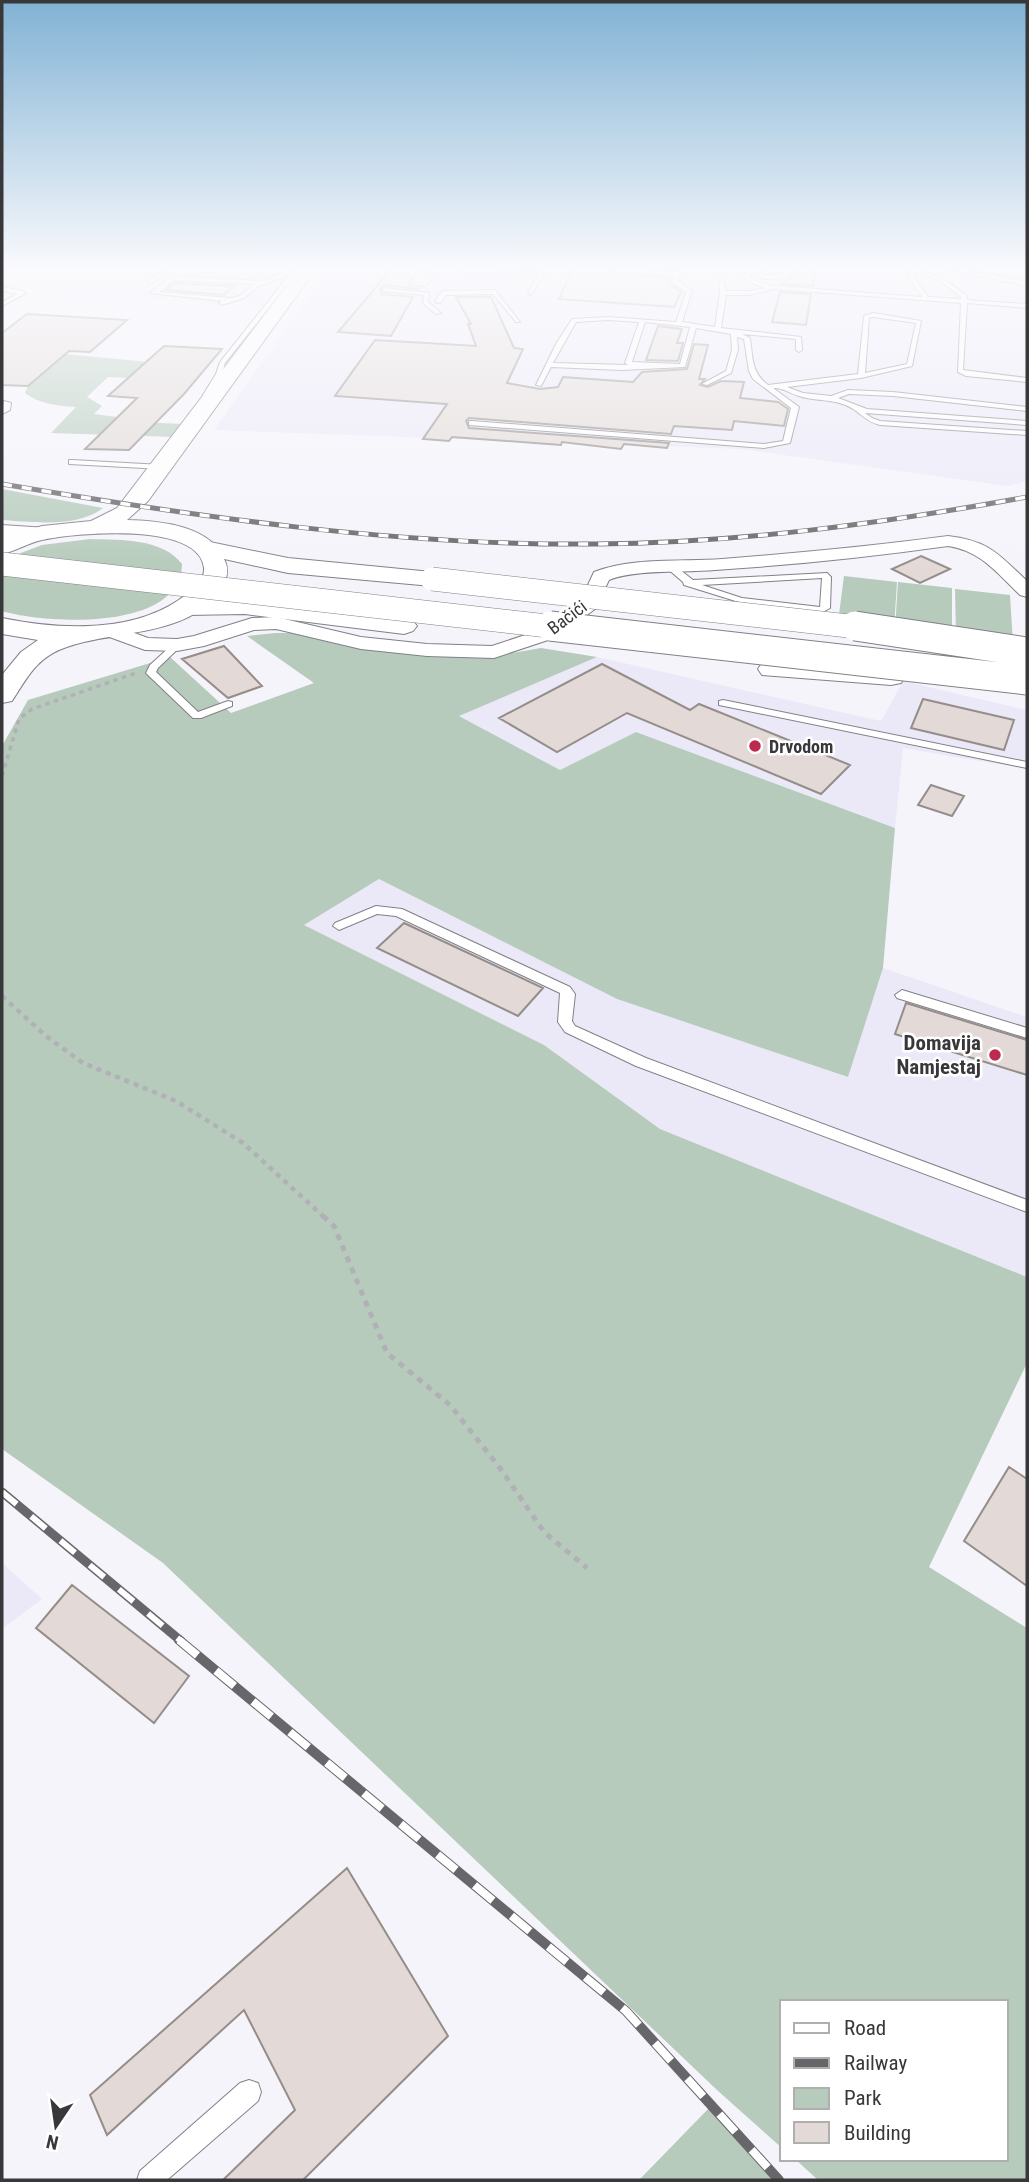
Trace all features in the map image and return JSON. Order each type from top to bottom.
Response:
[{"type":"main road","points":[[99,525],[125,513],[237,368]]},
{"type":"main road","points":[[157,529],[155,510],[249,368]]},
{"type":"main road","points":[[2,532],[39,533],[99,525],[157,529],[193,540],[205,548],[214,558],[216,570],[212,583],[201,596],[186,607],[162,618],[111,631],[76,634],[6,627]]},
{"type":"main road","points":[[2,547],[39,533]]},
{"type":"main road","points":[[2,547],[1027,660]]},
{"type":"main road","points":[[205,548],[232,556],[266,561],[815,620],[1027,652]]},
{"type":"main road","points":[[2,564],[1027,681]]},
{"type":"main road","points":[[186,607],[245,606],[771,668],[1027,681]]},
{"type":"main road","points":[[6,627],[18,638],[23,661]]},
{"type":"main road","points":[[2,695],[23,661],[56,641],[76,634]]},
{"type":"street","name":"Bačići","points":[[111,631],[145,644],[170,645],[197,642],[252,624],[276,623],[361,643],[428,650],[494,652],[550,633],[589,605],[601,576],[609,571],[836,556],[924,542],[959,541],[984,551],[1027,591]]},
{"type":"street","points":[[162,618],[156,638],[170,645]]},
{"type":"lane","points":[[539,385],[547,368]]},
{"type":"lane","points":[[705,384],[729,372],[730,368]]},
{"type":"lane","points":[[472,423],[765,446],[786,443],[794,407],[766,387],[752,368]]},
{"type":"lane","points":[[861,376],[862,368]]},
{"type":"lane","points":[[766,387],[861,376],[897,368]]},
{"type":"lane","points":[[960,368],[960,371],[966,374],[1027,380]]},
{"type":"lane","points":[[780,387],[802,395],[832,398],[859,410],[1027,423]]},
{"type":"lane","points":[[832,398],[848,392],[893,394],[1027,409]]},
{"type":"lane","points":[[2,412],[6,410],[7,402]]},
{"type":"lane","points":[[859,410],[869,420],[880,423],[1027,433]]},
{"type":"lane","points":[[72,462],[162,467]]},
{"type":"lane","points":[[672,568],[687,583],[719,597],[821,610],[825,608],[827,577],[824,575],[687,583]]},
{"type":"lane","points":[[170,645],[151,673],[197,716],[228,704]]},
{"type":"lane","points":[[723,704],[1027,765]]},
{"type":"lane","points":[[339,926],[376,910],[398,912],[565,989],[568,994],[565,1023],[579,1033],[641,1062],[1027,1206]]},
{"type":"lane","points":[[902,995],[1027,1033]]},
{"type":"lane","points":[[149,2180],[249,2092]]},
{"type":"path","points":[[2,776],[19,719],[32,709],[153,667]]},
{"type":"path","points":[[2,996],[46,1036],[83,1063],[176,1101],[243,1143],[334,1226],[387,1353],[450,1405],[500,1468],[544,1532],[587,1568]]},
{"type":"shaded area","points":[[258,368],[1027,368],[1027,481],[1008,486],[740,449],[214,430]]},
{"type":"shaded area","points":[[597,657],[881,721],[903,681],[1027,710],[1027,769],[903,748],[895,828],[637,732],[560,770],[458,715]]},
{"type":"shaded area","points":[[379,879],[617,999],[848,1077],[883,968],[1027,1017],[1027,1277],[660,1129],[544,1045],[303,925]]},
{"type":"shaded area","points":[[2,1563],[42,1599],[2,1629]]},
{"type":"green space","points":[[49,368],[193,368],[132,375],[128,378],[108,377],[87,397],[102,406],[94,414],[117,417],[114,421],[184,424],[174,437],[51,433],[76,407],[56,405],[31,397],[25,393],[28,386]]},
{"type":"green space","points":[[2,489],[103,508],[81,519],[68,521],[2,520]]},
{"type":"green space","points":[[90,539],[140,542],[164,549],[182,564],[176,586],[160,602],[136,612],[108,618],[48,619],[2,611],[2,560],[42,545]]},
{"type":"green space","points":[[844,576],[897,582],[894,628],[838,622]]},
{"type":"green space","points":[[898,582],[952,588],[952,636],[895,629]]},
{"type":"green space","points":[[955,589],[1010,595],[1013,643],[956,636]]},
{"type":"green space","points":[[304,633],[439,656],[483,658],[541,648],[597,657],[459,716],[560,770],[636,732],[895,828],[883,968],[848,1077],[617,999],[379,879],[304,925],[544,1045],[660,1129],[1027,1277],[1027,1363],[929,1567],[1027,1628],[1027,2180],[818,2180],[797,2161],[1008,2161],[1008,2000],[780,2000],[780,2146],[717,2090],[163,1563],[2,1449],[2,746],[28,700],[170,657],[231,713],[314,683],[247,636]]},
{"type":"green space","points":[[711,2106],[777,2180],[639,2180]]},
{"type":"building","points":[[2,368],[49,368],[28,386],[2,385]]},
{"type":"building","points":[[140,368],[206,368],[129,450],[85,449],[137,398],[108,396]]},
{"type":"building","points":[[355,368],[514,368],[507,383],[540,389],[558,387],[563,377],[633,382],[642,372],[702,368],[699,379],[705,379],[700,385],[708,387],[721,381],[744,382],[740,398],[778,402],[788,409],[784,426],[734,421],[732,430],[674,426],[671,434],[469,418],[466,421],[469,428],[669,443],[667,448],[624,444],[621,449],[562,442],[561,445],[452,437],[449,441],[423,439],[447,404],[335,396]]},
{"type":"building","points":[[921,556],[950,569],[920,583],[892,569]]},
{"type":"building","points":[[224,646],[262,686],[228,698],[182,659]]},
{"type":"building","points":[[602,664],[690,710],[699,704],[850,765],[821,794],[627,713],[557,752],[499,718]]},
{"type":"building","points":[[923,699],[1014,720],[1004,750],[911,728]]},
{"type":"building","points":[[931,785],[964,796],[952,816],[918,805]]},
{"type":"building","points":[[404,923],[543,988],[518,1016],[377,948]]},
{"type":"building","name":"Domavija Namjestaj","points":[[906,1003],[1027,1040],[1027,1075],[895,1034]]},
{"type":"building","points":[[1009,1467],[1027,1479],[1027,1586],[964,1541]]},
{"type":"building","points":[[72,1585],[189,1676],[154,1723],[36,1628]]},
{"type":"building","points":[[347,1868],[448,2036],[303,2180],[223,2180],[295,2110],[244,2010],[107,2135],[90,2095]]},
{"type":"railway","points":[[2,484],[150,508],[372,535],[596,544],[759,536],[866,523],[1027,497]]},
{"type":"railway","points":[[2,1492],[181,1641]]},
{"type":"railway","points":[[179,1640],[626,2011],[779,2180]]},
{"type":"place","name":"Drvodom","points":[[755,746]]},
{"type":"place","name":"Domavija Namjestaj","points":[[995,1055]]}]
